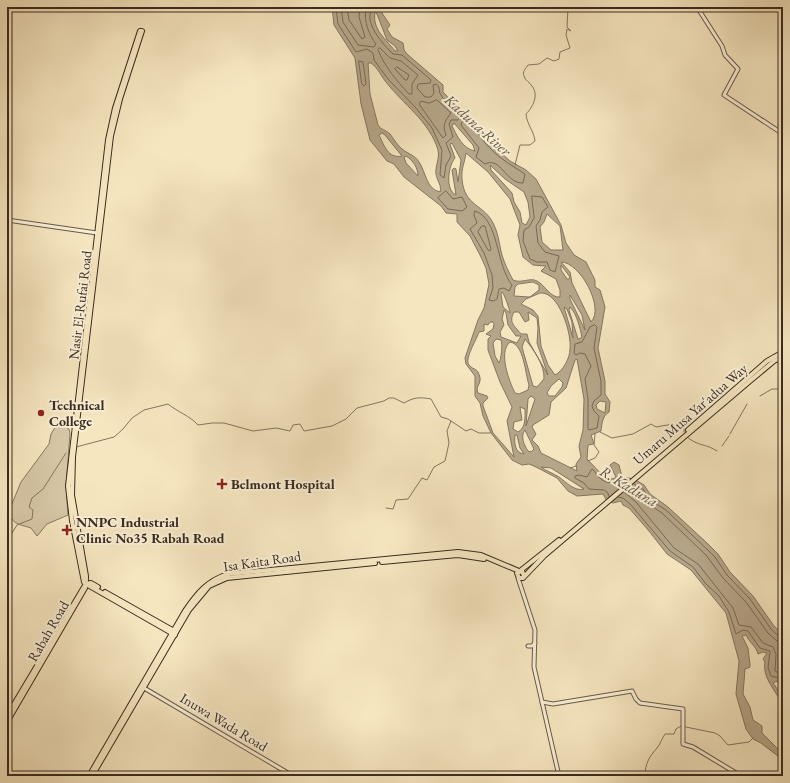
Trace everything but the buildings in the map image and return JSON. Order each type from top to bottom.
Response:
[{"type":"main road","points":[[129,67],[140,30],[142,31]]},
{"type":"main road","name":"Nasir El-Rufai Road","points":[[84,577],[68,486],[106,172],[108,140],[117,100],[129,67]]},
{"type":"main road","name":"Nasir El-Rufai Road","points":[[94,271],[97,233],[115,117],[129,67]]},
{"type":"main road","name":"Umaru Musa Yar'adua Way","points":[[643,471],[767,361],[783,352]]},
{"type":"main road","name":"Umaru Musa Yar'adua Way","points":[[524,576],[643,471],[769,365],[783,357]]},
{"type":"main road","name":"Umaru Musa Yar'adua Way","points":[[518,574],[585,521]]},
{"type":"main road","name":"Isa Kaita Road","points":[[92,776],[175,632],[203,591],[209,586],[227,578],[443,555],[474,554],[518,574]]},
{"type":"main road","points":[[523,572],[524,576],[521,579],[518,574],[523,572]]},
{"type":"main road","points":[[83,591],[86,584],[84,577]]},
{"type":"main road","points":[[84,577],[92,585],[167,629],[175,632]]},
{"type":"main road","points":[[83,591],[84,577]]},
{"type":"main road","points":[[86,584],[92,585]]},
{"type":"main road","points":[[83,591],[92,585]]},
{"type":"main road","name":"Rabah Road","points":[[7,722],[83,591]]},
{"type":"main road","name":"Rabah Road","points":[[7,716],[70,613]]},
{"type":"main road","points":[[167,629],[168,641]]},
{"type":"main road","name":"Isa Kaita Road","points":[[89,776],[168,641],[175,632]]},
{"type":"street","points":[[697,7],[722,46],[725,55],[738,69],[724,95],[783,134]]},
{"type":"street","points":[[7,220],[97,233]]},
{"type":"street","points":[[518,574],[535,630],[534,660],[536,679],[558,776]]},
{"type":"street","points":[[523,590],[524,576]]},
{"type":"street","points":[[528,646],[535,643]]},
{"type":"street","name":"Inuwa Wada Road","points":[[144,688],[293,776]]},
{"type":"street","points":[[542,702],[553,704],[632,691],[640,703],[683,709],[683,744],[693,747],[741,776]]},
{"type":"shaded area","points":[[63,425],[69,429],[70,434],[66,485],[68,515],[47,524],[37,536],[31,528],[20,525],[14,521],[10,516],[9,511],[21,482],[49,444],[51,434],[56,426]]},
{"type":"water","name":"R. Kaduna","points":[[332,7],[378,7],[390,25],[387,29],[392,37],[403,43],[404,50],[407,54],[443,85],[443,92],[459,109],[463,117],[477,124],[492,145],[510,161],[526,170],[536,179],[561,225],[566,243],[574,255],[586,262],[595,280],[595,287],[600,290],[605,307],[598,348],[605,381],[605,394],[610,402],[609,412],[604,418],[601,431],[591,435],[594,444],[588,445],[587,459],[604,477],[613,479],[616,477],[610,465],[614,462],[619,465],[622,477],[634,479],[644,485],[650,494],[668,507],[718,554],[730,572],[753,596],[774,626],[783,634],[783,689],[777,681],[773,683],[783,697],[783,706],[766,674],[765,662],[763,659],[767,653],[763,652],[758,654],[746,635],[742,636],[748,648],[750,665],[750,667],[745,669],[743,694],[750,707],[753,720],[762,726],[762,733],[783,754],[783,760],[761,743],[753,739],[746,729],[736,694],[739,661],[726,613],[691,570],[667,554],[649,531],[629,508],[623,505],[621,501],[613,503],[607,501],[603,494],[577,496],[568,491],[557,478],[529,464],[522,465],[512,460],[491,433],[483,416],[480,403],[475,396],[475,376],[466,364],[465,358],[478,320],[484,308],[489,284],[486,268],[470,236],[457,222],[457,214],[446,213],[441,206],[404,177],[394,164],[387,161],[370,140],[361,104],[355,58],[334,25]],"holes":[[[375,12],[387,40],[395,46],[398,51],[395,51],[380,34],[376,24]],[[368,63],[371,63],[376,67],[384,80],[423,122],[434,140],[438,150],[436,174],[440,192],[435,190],[429,184],[417,160],[402,149],[390,134],[378,125],[370,94]],[[454,123],[473,145],[475,151],[467,148],[458,138],[452,126]],[[382,133],[385,135],[402,156],[393,155],[387,150],[379,135]],[[452,143],[461,160],[458,182],[456,169],[454,168],[452,170],[456,195],[450,188],[449,183],[449,172],[455,158],[450,144]],[[466,153],[488,172],[510,199],[520,225],[518,235],[523,257],[533,265],[546,266],[541,271],[556,279],[560,290],[560,297],[556,297],[550,293],[537,281],[513,280],[503,258],[494,225],[490,218],[471,200],[464,188],[462,175]],[[406,156],[416,167],[418,176],[406,163],[404,157]],[[490,165],[505,179],[524,192],[528,202],[530,217],[526,225],[522,223],[520,212],[514,202],[512,193],[491,170]],[[547,214],[560,226],[563,250],[551,250],[542,242],[540,227]],[[561,262],[576,269],[583,277],[593,297],[595,315],[591,322],[572,283],[570,272]],[[561,265],[570,277],[567,279],[561,270]],[[533,282],[539,285],[539,290],[530,297],[514,296],[515,287],[518,284]],[[502,292],[510,313],[503,307]],[[540,293],[547,294],[553,299],[563,315],[570,342],[570,353],[567,360],[563,367],[555,375],[548,365],[541,346],[538,316],[533,310],[521,304],[526,299]],[[570,295],[582,315],[585,330],[570,299]],[[564,307],[567,309],[572,322],[573,338]],[[570,307],[579,325],[582,337],[579,339],[569,310]],[[504,310],[508,325],[516,336],[521,336],[517,343],[501,337],[500,332],[504,325],[502,319]],[[514,312],[519,312],[525,322],[529,320],[528,312],[537,318],[537,343],[548,375],[539,360],[544,379],[537,387],[533,386],[522,347],[525,339],[534,351],[529,342],[527,334],[521,334],[513,324],[512,316]],[[490,322],[493,322],[493,329],[486,334],[491,336],[488,339],[488,350],[500,382],[512,407],[507,421],[514,457],[493,433],[483,406],[483,403],[488,398],[487,396],[478,393],[477,389],[480,380],[479,375],[468,362],[469,354],[479,332],[484,331],[484,324],[488,325]],[[496,339],[501,340],[502,352],[499,363],[495,356],[493,343]],[[510,342],[515,344],[521,353],[529,385],[528,390],[519,394],[515,393],[510,381],[505,359],[505,352]],[[577,359],[584,399],[583,430],[579,446],[581,457],[576,464],[577,471],[541,453],[538,446],[532,440],[536,434],[532,427],[549,415],[551,402],[566,388],[575,360]],[[559,379],[563,383],[562,387],[555,396],[549,396],[547,393],[551,386]],[[531,396],[535,399],[526,426],[528,399]],[[600,401],[606,402],[605,413],[597,409],[596,405]],[[520,407],[525,409],[524,425],[518,432],[513,429],[514,422],[522,420]],[[525,430],[534,449],[531,452],[528,451],[523,440]],[[515,435],[517,435],[520,448],[524,454],[517,450]],[[541,467],[551,468],[584,489],[577,489],[559,477]]]},
{"type":"waterway","name":"Kaduna River","points":[[515,165],[520,145],[530,145],[535,141],[526,114],[533,104],[535,93],[531,85],[526,80],[524,72],[528,65],[539,64],[547,58],[554,61],[559,59],[560,52],[570,48],[566,35],[567,29],[571,31],[567,27],[568,8],[576,10],[580,7]]},
{"type":"waterway","points":[[760,396],[772,389],[781,389]]},
{"type":"waterway","points":[[76,447],[114,437],[132,418],[144,410],[168,404],[198,425],[224,423],[253,431],[276,428],[290,431],[293,425],[300,424],[304,431],[332,426],[346,419],[357,408],[384,401],[389,398],[394,398],[404,403],[417,398],[424,398],[431,399],[441,417],[448,419],[466,431],[471,429],[479,433],[490,433]]},
{"type":"waterway","points":[[730,434],[747,404]]},
{"type":"waterway","points":[[386,508],[393,509],[396,500],[408,499],[422,478],[427,480],[434,467],[445,461],[449,443],[447,431],[451,421]]},
{"type":"waterway","points":[[600,432],[612,438],[633,434],[651,424],[656,427],[673,424],[684,428],[684,432]]},
{"type":"waterway","points":[[588,461],[595,458],[599,452],[594,445],[595,434]]},
{"type":"waterway","points":[[722,446],[729,436]]},
{"type":"waterway","points":[[687,437],[717,451]]},
{"type":"waterway","points":[[7,541],[17,525],[32,519],[33,510],[29,507],[32,498],[43,489],[66,453]]},
{"type":"waterway","points":[[570,468],[576,466]]},
{"type":"waterway","points":[[645,776],[648,761],[665,734],[674,734],[676,729],[681,726],[715,733],[728,745],[749,742],[753,738]]},
{"type":"place","name":"Technical College","points":[[41,413]]},
{"type":"place","name":"Belmont Hospital","points":[[222,484]]},
{"type":"place","name":"NNPC Industrial Clinic No35 Rabah Road","points":[[67,530]]}]
